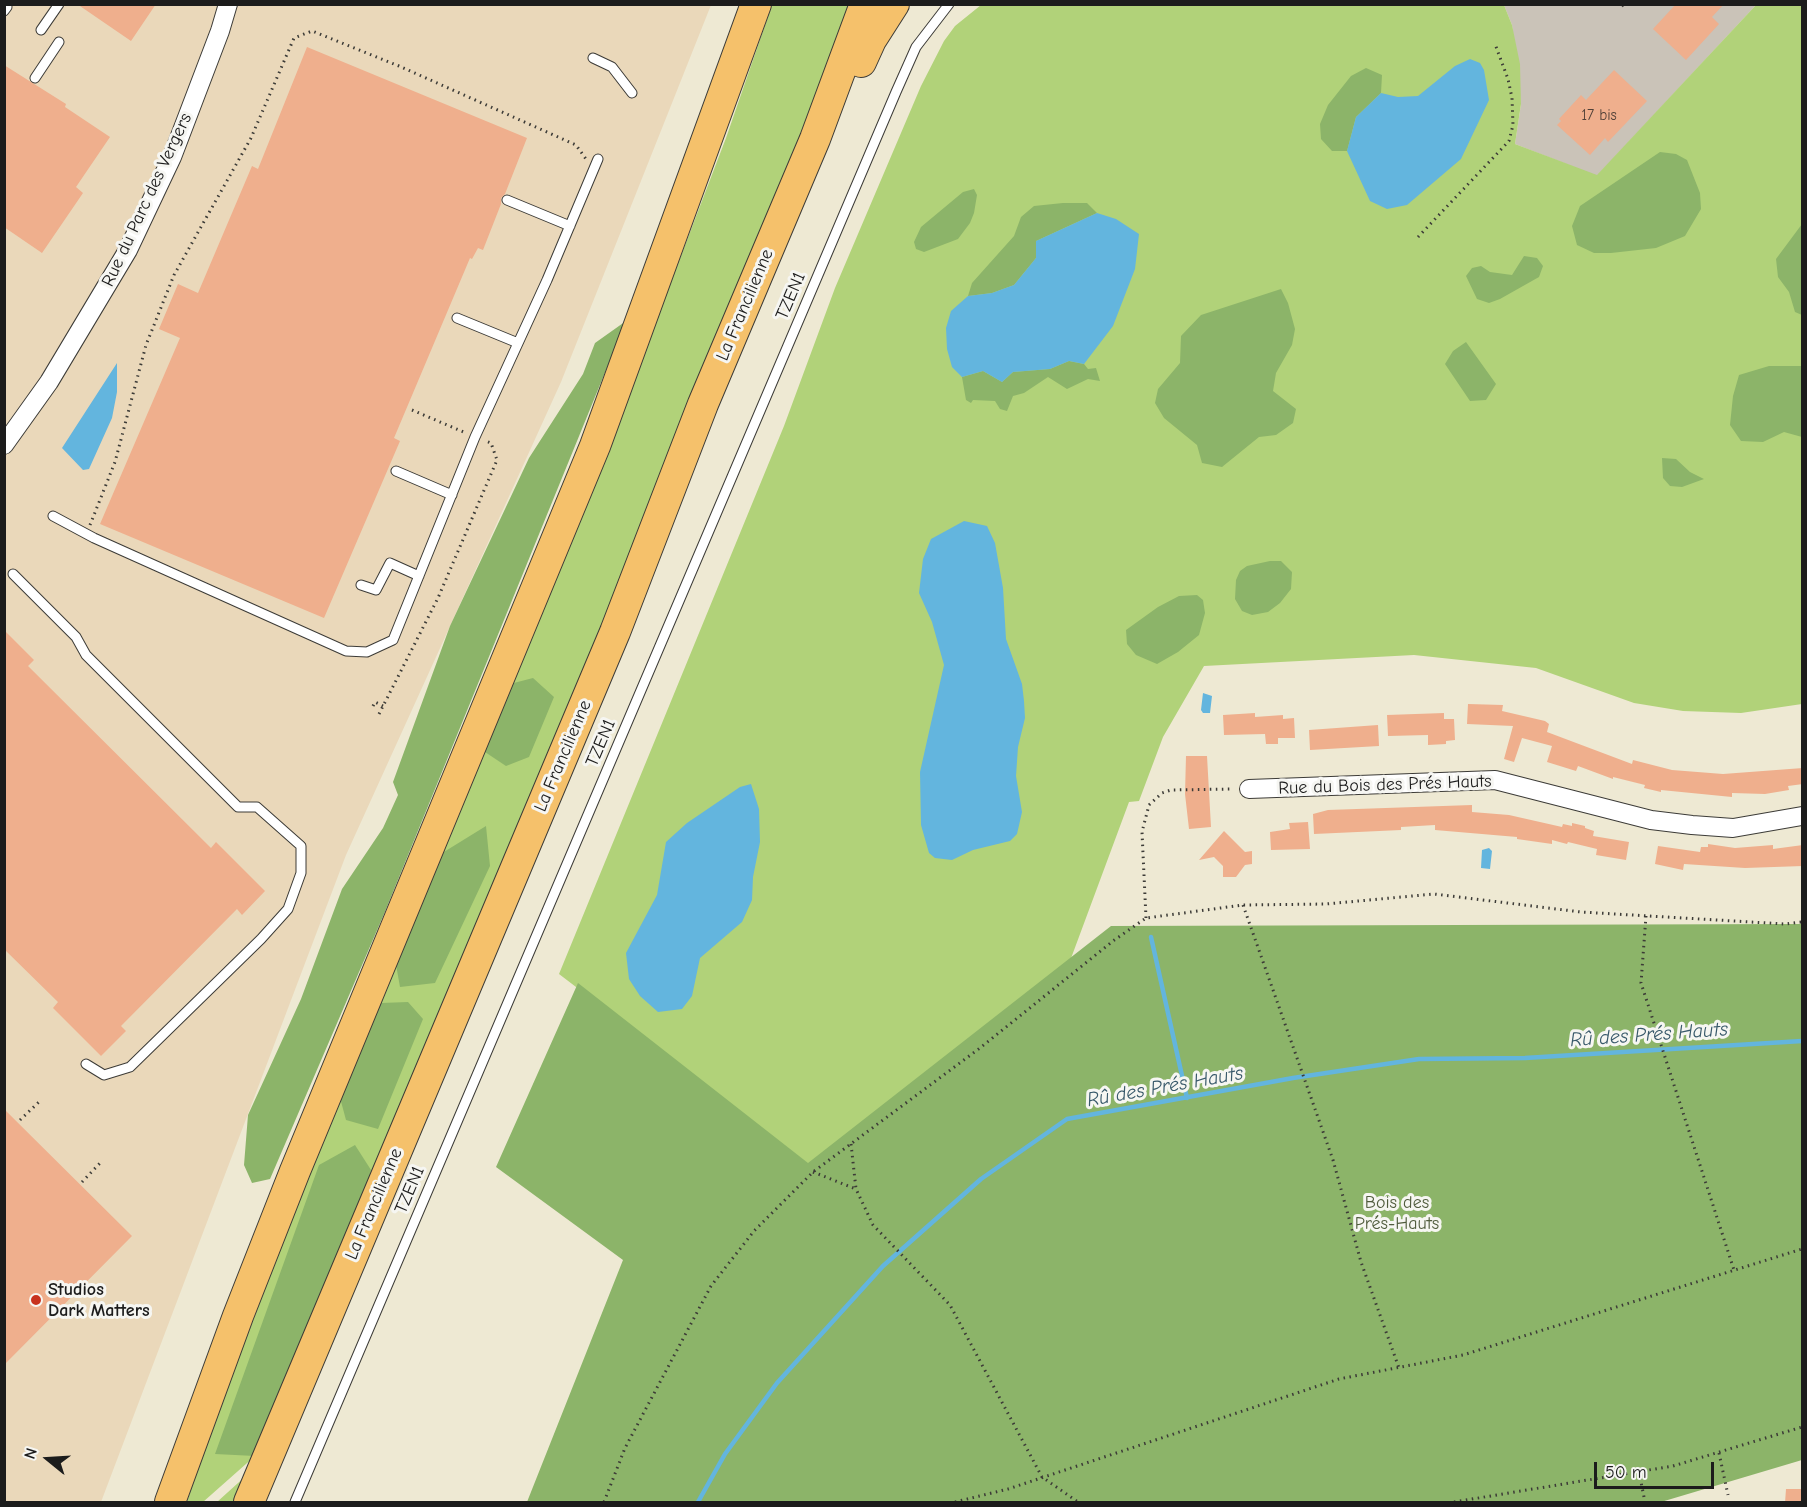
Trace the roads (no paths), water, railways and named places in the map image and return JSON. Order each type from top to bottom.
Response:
[{"type":"highway","points":[[170,1503],[238,1316],[303,1149],[595,446],[756,4]]},
{"type":"highway","name":"La Francilienne","points":[[249,1503],[615,632],[704,404],[815,139],[865,4]]},
{"type":"highway","points":[[815,139],[841,104],[871,40],[894,4]]},
{"type":"street","name":"Rue du Parc des Vergers","points":[[4,445],[54,373],[128,250],[172,157],[228,4]]},
{"type":"street","name":"Rue du Bois des Prés Hauts","points":[[1249,789],[1495,780],[1651,820],[1692,825],[1733,828],[1803,816]]},
{"type":"lane","points":[[41,30],[59,4]]},
{"type":"lane","name":"TZEN1","points":[[295,1503],[908,65],[916,47],[949,4]]},
{"type":"lane","points":[[34,78],[59,42]]},
{"type":"lane","points":[[593,58],[612,67],[632,93]]},
{"type":"lane","points":[[53,516],[86,534],[346,651],[368,652],[393,640],[452,495],[598,159]]},
{"type":"lane","points":[[507,200],[570,226]]},
{"type":"lane","points":[[457,318],[518,343]]},
{"type":"lane","points":[[396,471],[452,495]]},
{"type":"lane","points":[[361,585],[376,590],[390,563],[419,576]]},
{"type":"lane","points":[[13,574],[76,638],[86,655],[237,807],[257,807],[301,846],[301,873],[288,909],[261,939],[130,1067],[104,1075],[86,1064]]},
{"type":"water","points":[[1470,59],[1480,63],[1484,70],[1489,100],[1461,159],[1407,205],[1387,209],[1370,201],[1347,151],[1356,117],[1381,93],[1398,97],[1418,96],[1455,66]]},
{"type":"water","points":[[1097,213],[1116,219],[1139,234],[1135,269],[1113,326],[1084,364],[1069,361],[1050,369],[1013,372],[1002,382],[983,371],[962,377],[952,367],[947,349],[946,328],[951,311],[968,296],[992,293],[1014,285],[1036,258],[1036,241]]},
{"type":"water","points":[[117,363],[117,392],[112,418],[89,469],[83,470],[62,448]]},
{"type":"water","points":[[964,521],[987,526],[995,543],[1003,588],[1006,639],[1022,684],[1024,701],[1025,718],[1018,747],[1016,776],[1022,812],[1017,834],[1010,841],[973,850],[952,860],[935,858],[929,853],[921,825],[920,772],[944,665],[932,622],[919,593],[923,559],[931,539]]},
{"type":"water","points":[[1203,693],[1212,696],[1210,713],[1203,713],[1201,710]]},
{"type":"water","points":[[751,784],[759,809],[760,842],[753,877],[752,900],[742,922],[700,958],[692,996],[682,1009],[658,1012],[640,996],[629,979],[626,953],[657,895],[666,842],[687,823],[740,787]]},
{"type":"water","points":[[1489,848],[1492,851],[1490,869],[1481,868],[1482,850]]},
{"type":"waterway","points":[[1151,937],[1187,1098]]},
{"type":"waterway","name":"Rû des Prés Hauts","points":[[698,1502],[725,1454],[777,1383],[883,1266],[981,1179],[1067,1119],[1293,1078],[1419,1059],[1525,1058],[1802,1041]]},
{"type":"place","name":"Studios Dark Matters","points":[[36,1300]]},
{"type":"park label","name":"Bois des Prés-Hauts","points":[[1397,1213]]}]
